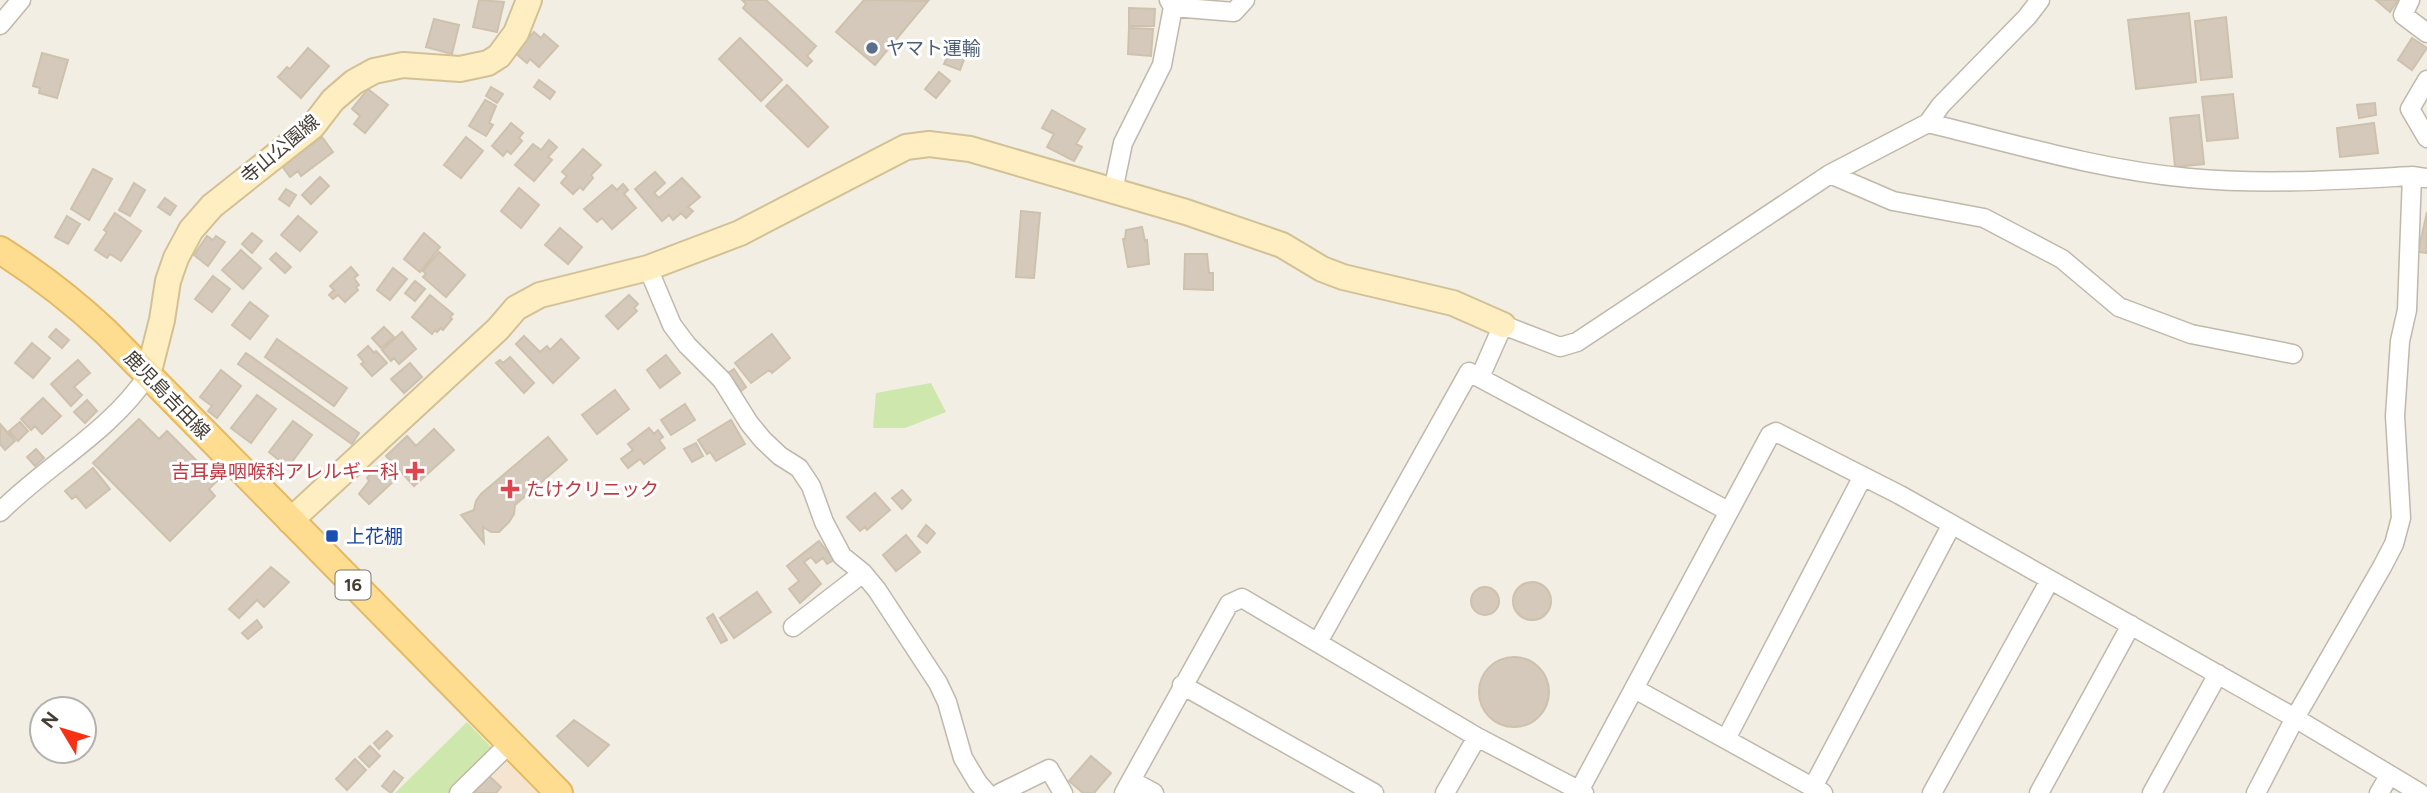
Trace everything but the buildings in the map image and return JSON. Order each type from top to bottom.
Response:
[{"type":"main road","name":"鹿児島吉田線","points":[[0,250],[62,293],[106,332],[559,793]]},
{"type":"street","points":[[0,25],[21,0]]},
{"type":"street","name":"寺山公園線","points":[[148,375],[162,320],[168,281],[176,258],[191,230],[212,206],[313,126],[333,100],[354,82],[374,71],[403,65],[460,69],[488,64],[499,56],[516,33],[529,0]]},
{"type":"street","points":[[1113,191],[1123,143],[1162,65],[1171,3],[1234,12],[1245,0]]},
{"type":"street","points":[[290,521],[498,329],[516,308],[540,295],[648,268],[740,233],[906,147],[929,144],[970,149],[1186,212],[1282,245],[1322,269],[1343,277],[1453,303],[1560,347],[1577,342],[1830,174],[1928,123],[1941,104],[2027,17],[2040,0]]},
{"type":"street","points":[[2410,0],[2403,15],[2427,33]]},
{"type":"street","points":[[2427,79],[2410,109],[2427,138]]},
{"type":"street","points":[[1928,123],[2060,157],[2189,178],[2299,183],[2420,177],[2407,310],[2400,341],[2395,416],[2401,519],[2394,544],[2382,567],[2295,718],[2256,793]]},
{"type":"street","points":[[1830,174],[1893,201],[1984,218],[2062,259],[2119,307],[2191,334],[2293,354]]},
{"type":"street","points":[[648,268],[672,325],[700,360],[722,380],[763,440],[780,456],[799,468],[811,486],[824,522],[842,556],[863,573],[938,683],[947,702],[963,758],[987,793]]},
{"type":"street","points":[[1480,377],[1503,325]]},
{"type":"street","points":[[1318,642],[1469,372],[1728,511]]},
{"type":"street","points":[[0,512],[132,400],[148,375]]},
{"type":"street","points":[[1154,793],[1128,787],[1229,604],[1242,598],[1477,737],[1580,792],[1772,433],[1779,433],[1863,476],[2218,674],[2420,793]]},
{"type":"street","points":[[1726,739],[1863,476]]},
{"type":"street","points":[[1635,689],[1818,790],[1951,526]]},
{"type":"street","points":[[793,627],[863,573]]},
{"type":"street","points":[[1933,793],[2050,580]]},
{"type":"street","points":[[2039,793],[2131,625]]},
{"type":"street","points":[[2152,793],[2218,674]]},
{"type":"street","points":[[1182,685],[1374,793]]},
{"type":"street","points":[[1445,793],[1477,737]]},
{"type":"street","points":[[459,793],[510,743]]},
{"type":"street","points":[[1000,793],[1049,769],[1063,793]]},
{"type":"street","points":[[2379,793],[2389,776]]},
{"type":"shaded area","points":[[503,758],[537,793],[466,793]]},
{"type":"green space","points":[[931,383],[946,412],[905,428],[873,428],[876,393]]},
{"type":"green space","points":[[467,722],[496,752],[455,793],[395,793]]},
{"type":"place","name":"ヤマト運輸","points":[[872,48]]},
{"type":"place","name":"吉耳鼻咽喉科アレルギー科","points":[[415,471]]},
{"type":"place","name":"たけクリニック","points":[[510,489]]},
{"type":"place","name":"上花棚","points":[[332,536]]}]
